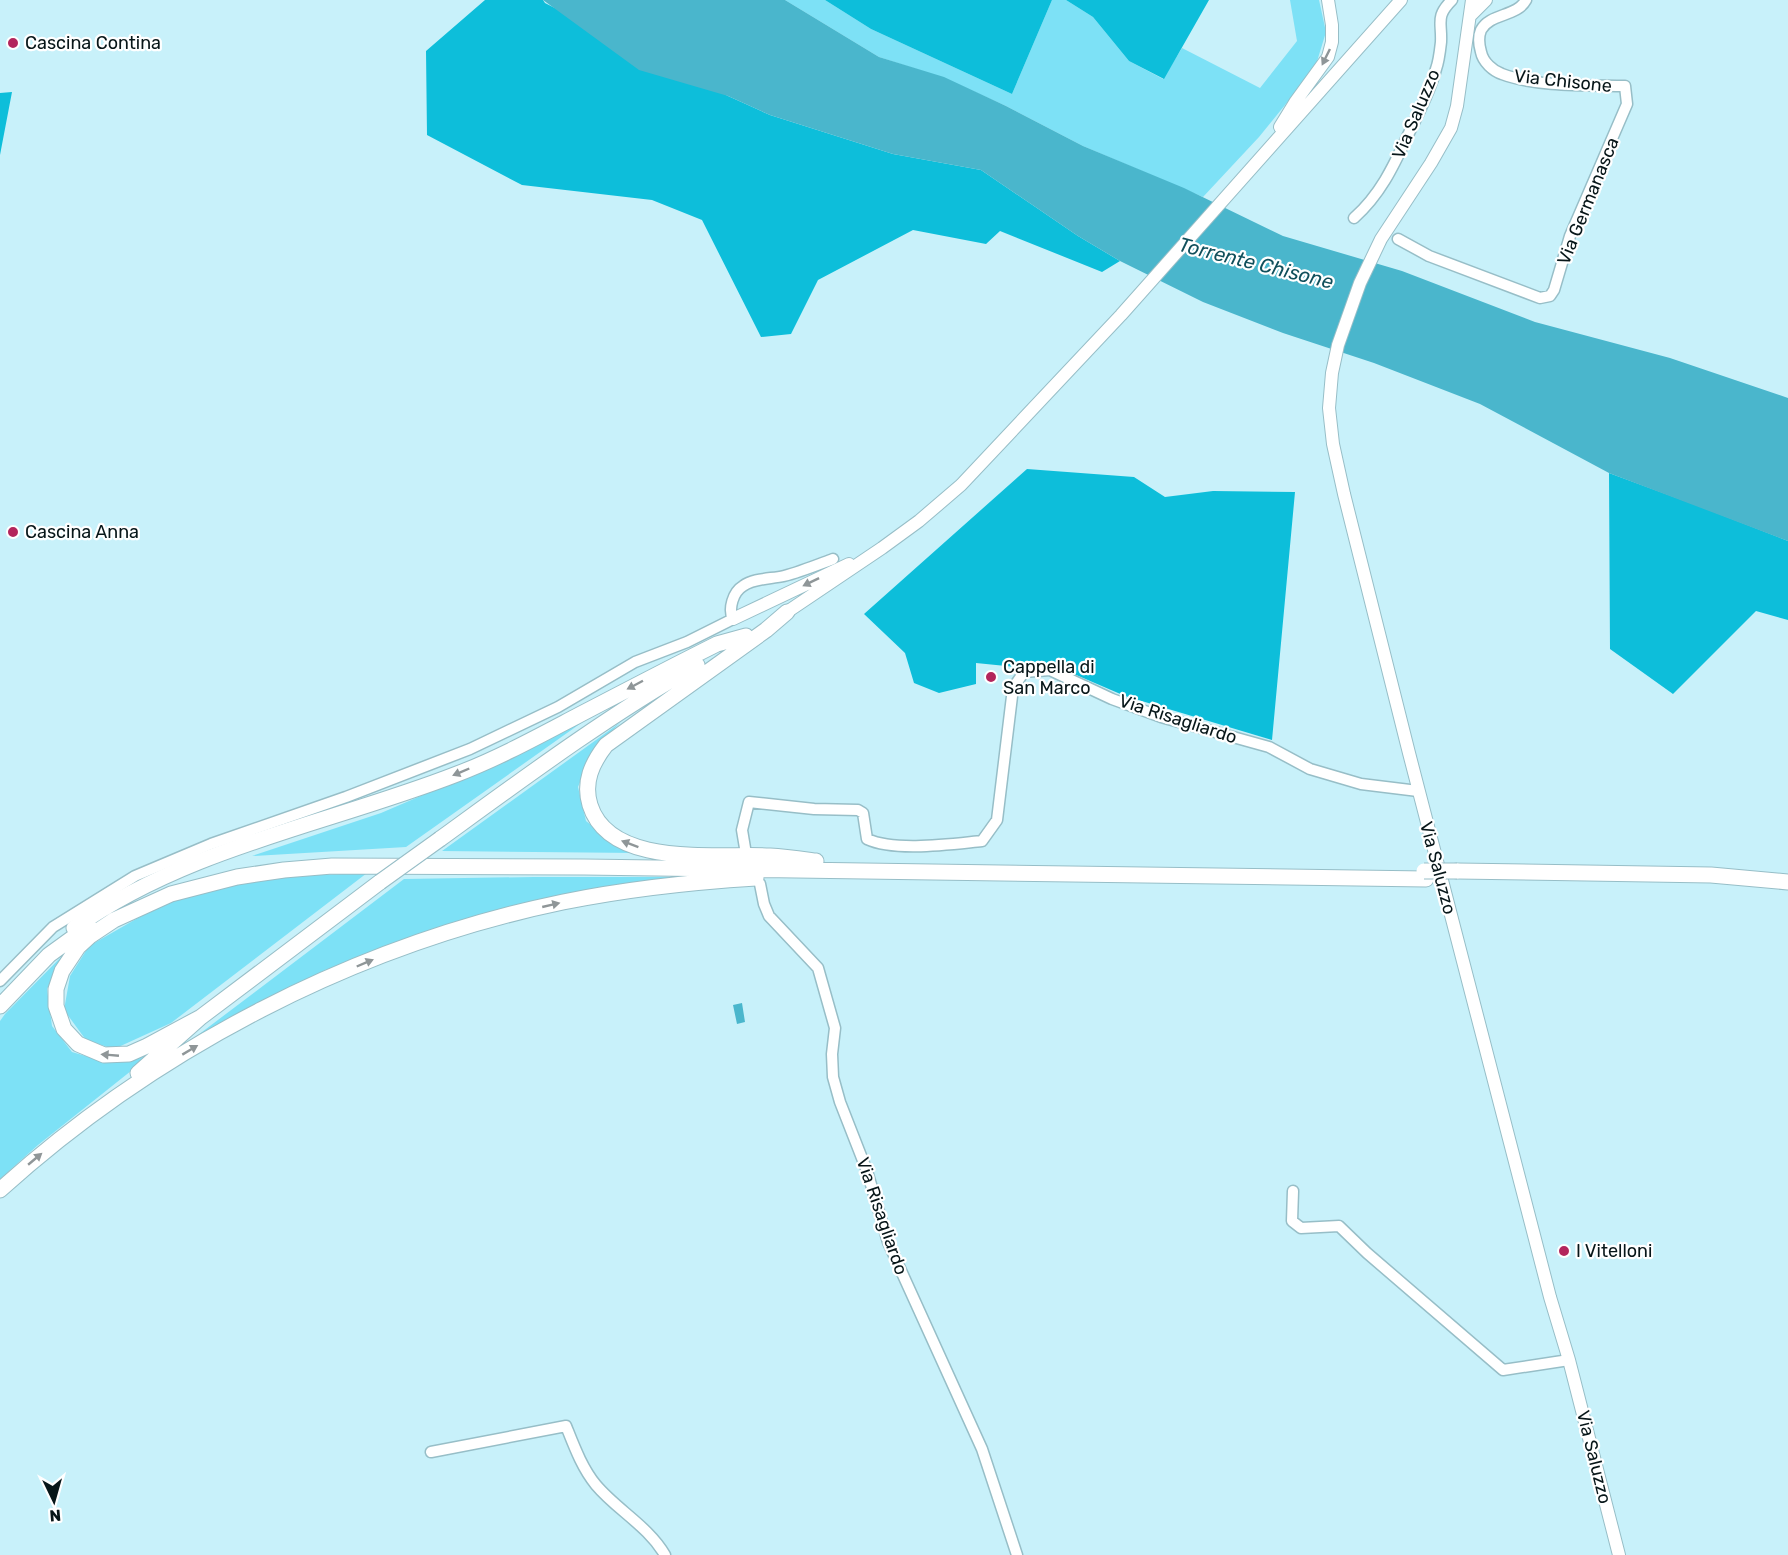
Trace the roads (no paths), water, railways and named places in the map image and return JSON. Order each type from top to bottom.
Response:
[{"type":"highway","points":[[787,612],[766,630],[606,745],[592,767],[587,784],[588,796],[594,814],[609,833],[620,840],[645,849],[678,854],[771,856],[840,868]]},
{"type":"highway","points":[[72,1129],[87,1112],[157,1058],[201,1017],[380,882],[642,696],[746,636]]},
{"type":"highway","points":[[0,998],[58,939],[92,915],[149,884],[245,844],[363,808],[460,773],[535,738],[717,644],[746,636]]},
{"type":"highway","points":[[0,1006],[49,955],[81,932],[139,899],[173,886],[258,866],[332,860],[434,858],[840,868],[1425,875],[1711,875],[1788,882]]},
{"type":"highway","points":[[201,1017],[129,1054],[104,1055],[78,1044],[64,1029],[56,1006],[57,989],[68,960],[90,936],[103,926],[141,906],[171,894],[219,880],[260,873],[332,866],[828,870],[840,868]]},
{"type":"highway","points":[[0,1190],[72,1129],[169,1063],[232,1026],[326,979],[431,938],[501,917],[592,897],[720,880],[828,875],[840,868]]},
{"type":"highway","points":[[1457,875],[1710,884],[1788,891]]},
{"type":"main road","points":[[1265,152],[1296,100],[1328,57],[1332,42],[1332,25],[1328,0]]},
{"type":"main road","points":[[746,636],[787,612],[882,548],[919,521],[961,485],[1121,315],[1401,0]]},
{"type":"main road","name":"Via Saluzzo","points":[[1472,0],[1457,105],[1451,128],[1381,239],[1360,283],[1346,320],[1332,373],[1329,408],[1333,444],[1418,791],[1619,1555]]},
{"type":"main road","points":[[1470,16],[1486,0]]},
{"type":"main road","points":[[733,619],[882,548]]},
{"type":"street","name":"Via Saluzzo","points":[[1354,218],[1377,195],[1389,176],[1417,118],[1436,70],[1441,39],[1438,21],[1452,0]]},
{"type":"street","name":"Via Chisone","points":[[1526,0],[1522,6],[1486,23],[1481,30],[1478,43],[1482,56],[1492,69],[1526,80],[1625,86]]},
{"type":"street","name":"Via Germanasca","points":[[1398,239],[1429,256],[1540,298],[1550,296],[1554,290],[1570,236],[1627,104],[1625,86]]},
{"type":"street","points":[[0,981],[53,927],[135,876],[211,844],[346,797],[470,749],[558,707],[635,662],[687,642],[733,619],[730,614],[734,599],[743,585],[787,575],[833,559]]},
{"type":"street","name":"Via Risagliardo","points":[[745,848],[741,830],[749,802],[858,810],[863,813],[867,839],[884,844],[938,846],[982,841],[997,820],[1012,687],[1024,672],[1050,670],[1112,699],[1161,717],[1269,747],[1310,769],[1361,784],[1418,791]]},
{"type":"street","name":"Via Risagliardo","points":[[760,884],[764,904],[770,916],[818,968],[835,1028],[832,1054],[833,1077],[840,1102],[867,1171],[888,1242],[982,1449],[1017,1555]]},
{"type":"street","points":[[1293,1191],[1292,1221],[1301,1228],[1339,1226],[1367,1253],[1503,1370],[1569,1360]]},
{"type":"street","points":[[431,1452],[566,1426],[582,1463],[596,1484],[644,1529],[665,1555]]},
{"type":"water","name":"Torrente Chisone","points":[[543,0],[785,0],[879,57],[944,77],[1083,146],[1184,188],[1283,236],[1402,271],[1535,322],[1670,358],[1788,398],[1788,541],[1609,473],[1480,404],[1374,363],[1283,333],[1203,302],[1120,261],[1078,236],[981,170],[893,154],[770,115],[728,96],[639,70]]},
{"type":"water","points":[[742,1003],[745,1022],[737,1024],[733,1005]]},
{"type":"place","name":"Cascina Contina","points":[[13,43]]},
{"type":"place","name":"Cascina Anna","points":[[13,532]]},
{"type":"place","name":"Cappella di San Marco","points":[[991,677]]},
{"type":"place","name":"I Vitelloni","points":[[1564,1251]]}]
